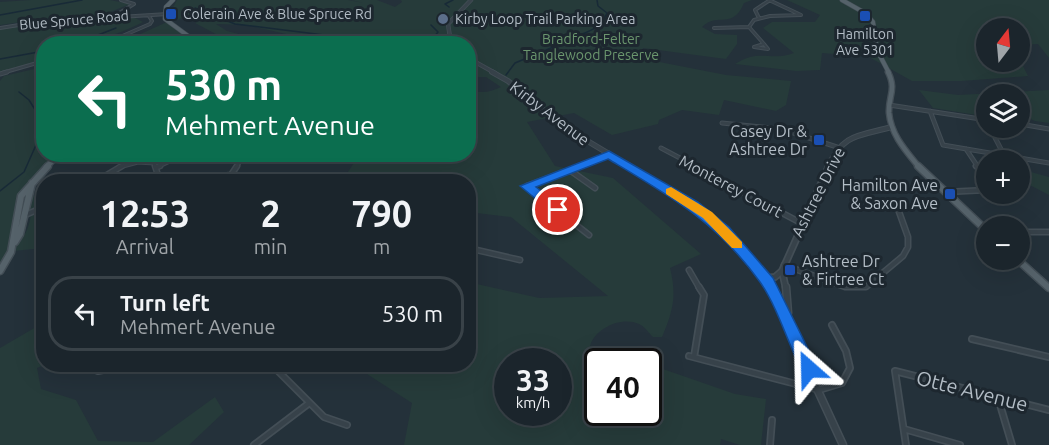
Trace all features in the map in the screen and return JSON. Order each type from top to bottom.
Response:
[{"type":"main road","points":[[173,0],[168,4],[166,13],[172,23],[189,36]]},
{"type":"main road","points":[[842,0],[865,13],[873,22],[877,50],[894,82],[895,90],[889,105],[892,127],[907,155],[976,221]]},
{"type":"main road","points":[[41,174],[52,162]]},
{"type":"main road","points":[[0,271],[14,251],[16,218],[21,196],[36,179]]},
{"type":"main road","points":[[15,242],[25,215],[32,183]]},
{"type":"main road","points":[[1029,270],[1049,288]]},
{"type":"street","points":[[113,17],[134,4],[122,0]]},
{"type":"street","points":[[450,36],[447,22],[471,0]]},
{"type":"street","points":[[714,28],[749,27],[759,18],[801,15],[769,0],[754,10],[759,18]]},
{"type":"street","points":[[122,36],[151,23],[150,16],[166,13]]},
{"type":"street","name":"Blue Spruce Road","points":[[0,28],[166,13]]},
{"type":"street","points":[[749,27],[764,44]]},
{"type":"street","points":[[0,74],[36,63]]},
{"type":"street","name":"Kirby Avenue","points":[[476,63],[508,81],[554,120],[708,215],[765,278],[843,445]]},
{"type":"street","points":[[889,105],[976,118]]},
{"type":"street","points":[[930,111],[943,145],[976,151]]},
{"type":"street","points":[[722,123],[781,129],[837,147]]},
{"type":"street","points":[[1030,126],[1049,129]]},
{"type":"street","name":"Ashtree Drive","points":[[783,268],[801,223],[837,147],[853,137],[892,127]]},
{"type":"street","points":[[881,131],[895,134]]},
{"type":"street","name":"Monterey Court","points":[[661,148],[801,223]]},
{"type":"street","points":[[966,149],[976,166]]},
{"type":"street","points":[[589,235],[526,186],[609,155]]},
{"type":"street","points":[[1030,160],[1049,163]]},
{"type":"street","points":[[106,174],[129,163],[150,162],[158,167]]},
{"type":"street","points":[[158,167],[168,162]]},
{"type":"street","points":[[158,167],[158,174]]},
{"type":"street","points":[[570,170],[595,188]]},
{"type":"street","points":[[946,192],[976,191]]},
{"type":"street","points":[[783,268],[845,287],[866,287],[903,256],[908,247],[905,228],[898,209],[893,204]]},
{"type":"street","points":[[16,218],[36,210]]},
{"type":"street","points":[[1030,232],[1049,232]]},
{"type":"street","points":[[476,250],[520,260]]},
{"type":"street","points":[[765,278],[775,277],[783,268]]},
{"type":"street","points":[[783,268],[788,313],[784,316]]},
{"type":"street","points":[[689,270],[703,291],[704,304],[691,357],[819,390],[842,383],[848,376],[850,368],[846,351],[832,325]]},
{"type":"street","points":[[972,339],[1049,357]]},
{"type":"street","name":"Otte Avenue","points":[[904,429],[895,371],[1049,410]]},
{"type":"street","points":[[278,372],[308,404],[324,417],[347,425]]},
{"type":"street","points":[[998,398],[1012,445]]},
{"type":"street","points":[[254,445],[308,404]]},
{"type":"street","points":[[771,445],[772,420]]},
{"type":"street","points":[[906,445],[904,429],[960,445]]},
{"type":"green space","points":[[110,0],[130,4],[98,17],[58,17],[0,25],[0,2]]},
{"type":"green space","name":"Bradford-Felter Tanglewood Preserve","points":[[177,0],[348,0],[364,3],[351,0],[377,0],[395,7],[402,2],[401,0],[752,0],[744,3],[730,19],[714,20],[702,27],[715,34],[737,35],[737,44],[726,59],[643,48],[639,58],[726,75],[791,81],[786,105],[776,111],[724,100],[719,115],[682,110],[659,120],[658,124],[612,135],[574,113],[527,122],[555,166],[613,178],[701,254],[670,268],[673,303],[662,337],[653,337],[641,325],[632,322],[617,323],[597,334],[590,346],[612,348],[584,348],[584,426],[662,426],[662,369],[735,394],[766,399],[761,445],[740,445],[721,439],[720,445],[404,445],[412,403],[364,372],[476,372],[476,284],[539,298],[608,296],[511,217],[476,213],[476,174],[347,174],[354,162],[476,162],[476,92],[501,87],[486,77],[476,77],[476,36],[295,36],[246,25],[216,24],[227,31],[247,36],[219,36],[195,23],[210,17],[194,14],[174,21],[171,11]]},
{"type":"green space","points":[[787,0],[1049,0],[1049,58],[1038,44],[1030,44],[1030,18],[976,18],[976,72],[1026,72],[1028,76],[962,81],[912,81],[869,57],[822,53],[820,70],[796,71],[735,64],[752,57],[794,53],[763,28],[772,22],[815,22],[820,15]]},
{"type":"green space","points":[[133,17],[143,22],[106,36],[36,36],[36,63],[0,74],[0,28],[97,19],[100,24]]},
{"type":"green space","points":[[167,22],[187,36],[136,36]]},
{"type":"green space","points":[[36,69],[36,162],[53,162],[41,174],[36,174],[36,179],[25,190],[14,249],[23,238],[29,225],[31,212],[29,198],[36,195],[36,249],[14,251],[0,271],[0,81],[4,76]]},
{"type":"green space","points":[[919,90],[958,95],[976,94],[976,115],[933,108]]},
{"type":"green space","points":[[1049,90],[1049,123],[1030,119],[1030,91]]},
{"type":"green space","points":[[1030,172],[1049,177],[1049,195],[1030,185]]},
{"type":"green space","points":[[36,327],[36,372],[41,389],[76,400],[98,441],[153,442],[215,397],[224,412],[189,445],[0,445],[0,348]]},
{"type":"waterway","points":[[0,15],[82,0]]},
{"type":"waterway","points":[[449,7],[445,4],[453,0]]},
{"type":"waterway","points":[[506,75],[515,63],[551,48],[556,39],[586,33],[598,25],[607,13],[598,6],[597,0]]},
{"type":"waterway","points":[[195,8],[235,24],[332,36]]},
{"type":"waterway","points":[[431,25],[438,32],[435,36]]},
{"type":"waterway","points":[[96,36],[116,28]]},
{"type":"waterway","points":[[0,59],[36,52]]},
{"type":"waterway","points":[[19,92],[29,100],[36,111]]},
{"type":"waterway","points":[[0,191],[24,172],[36,145]]},
{"type":"slow traffic","points":[[671,191],[708,215],[737,245]]},
{"type":"place","name":"Colerain Ave & Blue Spruce Rd","points":[[171,14]]},
{"type":"place","name":"Hamilton Ave 5301","points":[[865,16]]},
{"type":"place","name":"Kirby Loop Trail Parking Area","points":[[443,19]]},
{"type":"place","name":"Casey Dr & Ashtree Dr","points":[[819,140]]},
{"type":"place","name":"Hamilton Ave & Saxon Ave","points":[[950,194]]},
{"type":"place","name":"Ashtree Dr & Firtree Ct","points":[[790,270]]},
{"type":"route","points":[[558,210],[526,186],[609,155],[693,205],[714,220],[762,273],[809,369]]}]
